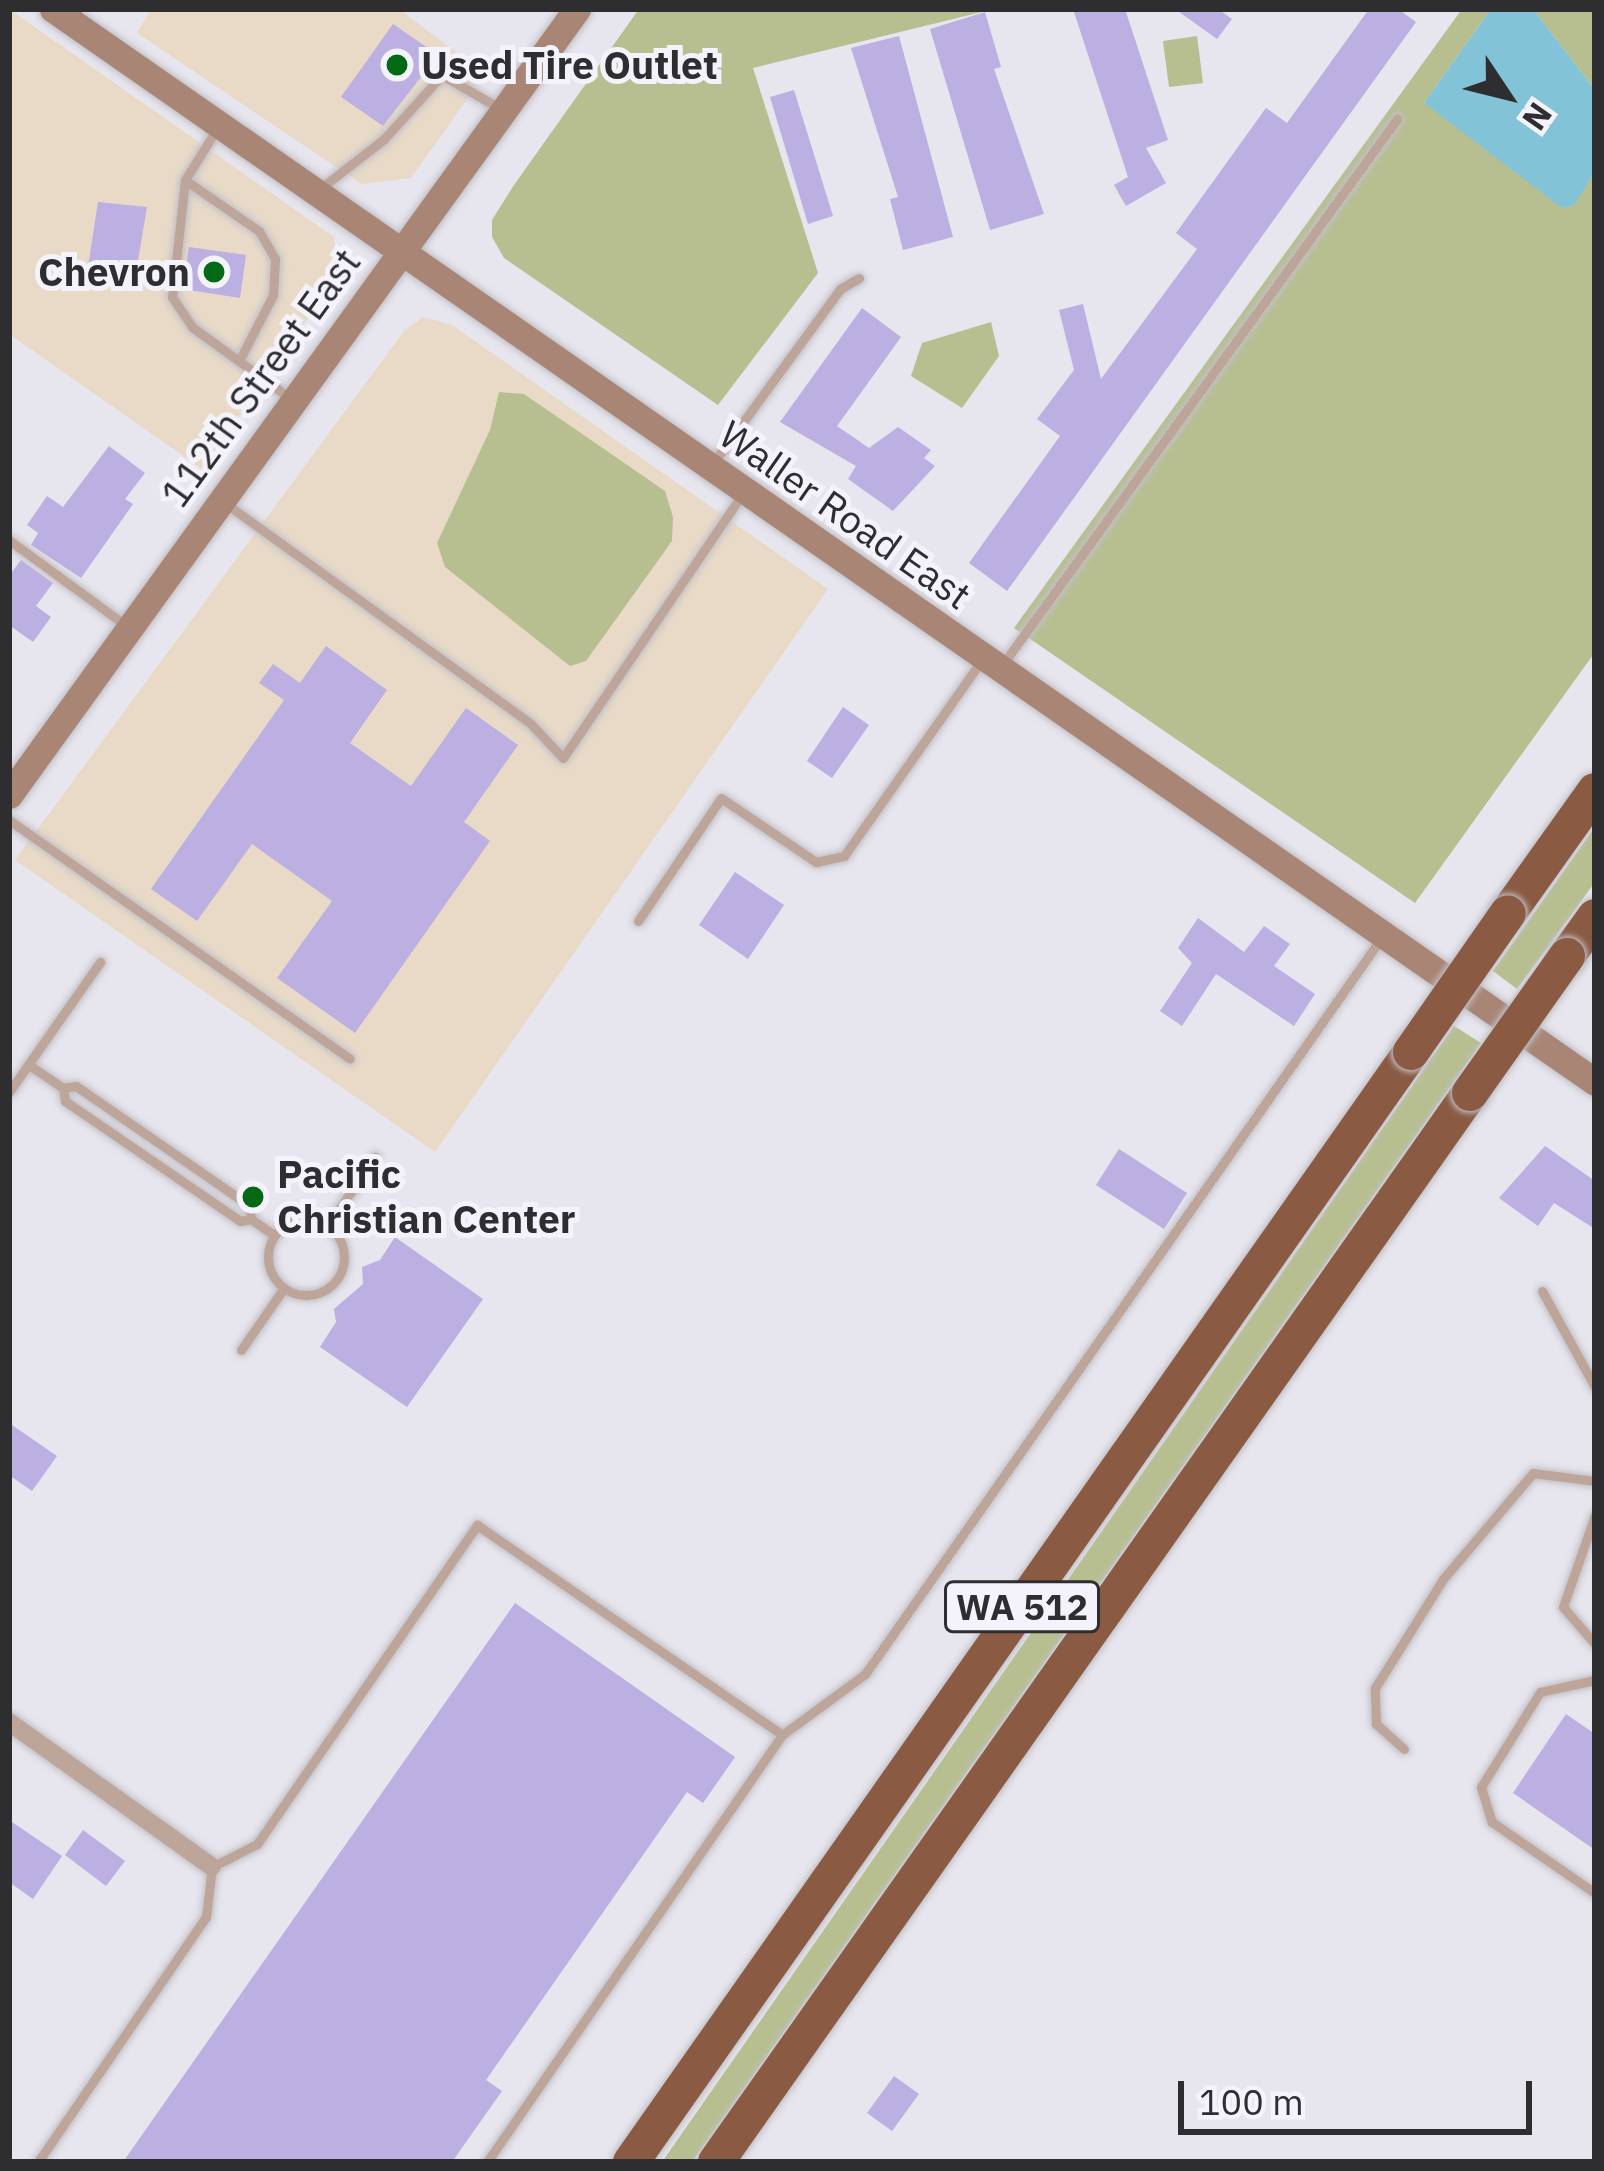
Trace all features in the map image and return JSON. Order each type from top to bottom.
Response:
[{"type":"highway","name":"WA 512","points":[[631,2162],[1595,791]]},
{"type":"highway","name":"WA 512","points":[[716,2162],[1595,917]]},
{"type":"street","name":"Waller Road East","points":[[53,9],[399,255],[1595,1082]]},
{"type":"street","name":"112th Street East","points":[[9,795],[578,9]]},
{"type":"street","points":[[9,1722],[212,1867]]},
{"type":"lane","points":[[315,194],[384,139],[442,75],[506,111]]},
{"type":"lane","points":[[638,921],[721,798],[816,862],[844,856],[1397,119]]},
{"type":"lane","points":[[219,126],[185,180],[172,297],[192,327],[293,401]]},
{"type":"lane","points":[[185,180],[259,231],[275,259],[273,295],[239,361]]},
{"type":"lane","points":[[709,469],[840,289],[859,278]]},
{"type":"lane","points":[[220,500],[530,723],[563,758],[743,493]]},
{"type":"lane","points":[[9,540],[128,627]]},
{"type":"lane","points":[[9,820],[350,1058]]},
{"type":"lane","points":[[487,2162],[782,1735],[865,1673],[1383,935]]},
{"type":"lane","points":[[9,1092],[100,962]]},
{"type":"lane","points":[[29,1065],[63,1088],[76,1086],[250,1206],[251,1219]]},
{"type":"lane","points":[[63,1088],[65,1101],[240,1221],[251,1219],[274,1235]]},
{"type":"lane","points":[[328,1226],[375,1157]]},
{"type":"lane","points":[[293,1221],[328,1226],[342,1244],[338,1279],[307,1295],[284,1288],[269,1269],[274,1235],[293,1221]]},
{"type":"lane","points":[[241,1349],[284,1288]]},
{"type":"lane","points":[[1542,1291],[1595,1387]]},
{"type":"lane","points":[[1404,1749],[1376,1724],[1375,1688],[1443,1579],[1533,1473],[1595,1481]]},
{"type":"lane","points":[[1595,1514],[1563,1607],[1595,1644]]},
{"type":"lane","points":[[38,2162],[206,1917],[212,1867],[256,1844],[477,1525],[782,1735]]},
{"type":"lane","points":[[1595,1680],[1564,1681],[1540,1693],[1480,1787],[1492,1822],[1595,1892]]},
{"type":"shaded area","points":[[9,9],[334,237],[337,277],[202,469],[9,334]]},
{"type":"shaded area","points":[[151,9],[399,9],[485,74],[411,178],[361,184],[137,33]]},
{"type":"shaded area","points":[[423,317],[452,325],[828,589],[435,1152],[15,860],[404,331]]},
{"type":"green space","points":[[639,9],[994,9],[753,68],[818,273],[718,405],[504,258],[492,237],[492,220],[514,185]]},
{"type":"green space","points":[[1462,9],[1491,9],[1424,103],[1574,204],[1595,172],[1595,652],[1415,903],[1014,628]]},
{"type":"green space","points":[[1533,9],[1595,9],[1595,90]]},
{"type":"green space","points":[[1197,36],[1203,83],[1169,87],[1163,41]]},
{"type":"green space","points":[[991,322],[999,356],[962,408],[911,376],[922,343]]},
{"type":"green space","points":[[499,392],[524,394],[665,491],[673,517],[672,541],[586,661],[570,666],[445,567],[437,543],[490,430]]},
{"type":"green space","points":[[1595,827],[1595,882],[1517,989],[1493,971]]},
{"type":"green space","points":[[1454,1026],[1481,1043],[692,2162],[662,2162]]},
{"type":"water","points":[[1491,9],[1533,9],[1595,90],[1595,172],[1574,205],[1562,208],[1424,103]]},
{"type":"building","points":[[1073,9],[1125,9],[1168,140],[1146,148],[1166,183],[1126,206],[1114,185],[1128,177]]},
{"type":"building","points":[[1175,9],[1218,9],[1232,19],[1217,39]]},
{"type":"building","points":[[1369,9],[1398,9],[1416,22],[1007,591],[969,563],[1060,436],[1037,419],[1074,370],[1059,310],[1083,304],[1101,379],[1197,249],[1176,233],[1266,108],[1287,123]]},
{"type":"building","points":[[985,12],[1001,67],[994,69],[1044,214],[990,230],[930,29]]},
{"type":"building","name":"Used Tire Outlet","points":[[393,24],[438,55],[383,126],[341,97]]},
{"type":"building","points":[[899,36],[953,237],[903,250],[890,199],[898,197],[851,48]]},
{"type":"building","points":[[794,90],[833,216],[808,224],[770,97]]},
{"type":"building","points":[[98,202],[147,207],[134,284],[86,280]]},
{"type":"building","name":"Chevron","points":[[189,247],[246,255],[240,298],[182,289]]},
{"type":"building","points":[[862,308],[901,337],[837,426],[869,448],[898,427],[931,450],[924,458],[935,466],[893,511],[848,479],[856,466],[780,422]]},
{"type":"building","points":[[109,446],[145,473],[125,499],[133,504],[81,578],[31,545],[38,533],[27,525],[47,496],[63,507]]},
{"type":"building","points":[[21,560],[53,583],[36,606],[51,617],[33,642],[9,625],[9,576]]},
{"type":"building","points":[[326,646],[387,690],[350,743],[411,786],[466,708],[518,745],[464,822],[490,841],[355,1033],[277,978],[332,901],[252,844],[197,921],[151,889],[284,700],[259,683],[273,664],[300,683]]},
{"type":"building","points":[[843,707],[869,725],[832,778],[807,761]]},
{"type":"building","points":[[735,872],[784,905],[748,959],[699,925]]},
{"type":"building","points":[[1198,918],[1244,952],[1264,926],[1290,944],[1274,966],[1315,994],[1294,1026],[1216,974],[1182,1026],[1160,1011],[1192,963],[1178,948]]},
{"type":"building","points":[[1545,1146],[1595,1181],[1595,1229],[1554,1203],[1538,1226],[1499,1198]]},
{"type":"building","points":[[1119,1149],[1187,1193],[1164,1229],[1096,1185]]},
{"type":"building","points":[[395,1237],[483,1299],[407,1407],[320,1347],[336,1322],[334,1309],[363,1284],[362,1267],[380,1260]]},
{"type":"building","points":[[9,1423],[57,1456],[32,1491],[9,1475]]},
{"type":"building","points":[[515,1603],[735,1757],[703,1803],[687,1792],[486,2080],[502,2091],[452,2162],[123,2162]]},
{"type":"building","points":[[1566,1714],[1595,1734],[1595,1850],[1513,1793]]},
{"type":"building","points":[[9,1820],[62,1856],[33,1899],[9,1882]]},
{"type":"building","points":[[83,1830],[125,1861],[106,1886],[65,1855]]},
{"type":"building","points":[[894,2076],[919,2094],[892,2131],[867,2113]]},
{"type":"place","name":"Used Tire Outlet","points":[[397,65]]},
{"type":"place","name":"Chevron","points":[[214,272]]},
{"type":"place","name":"Pacific Christian Center","points":[[253,1197]]}]
